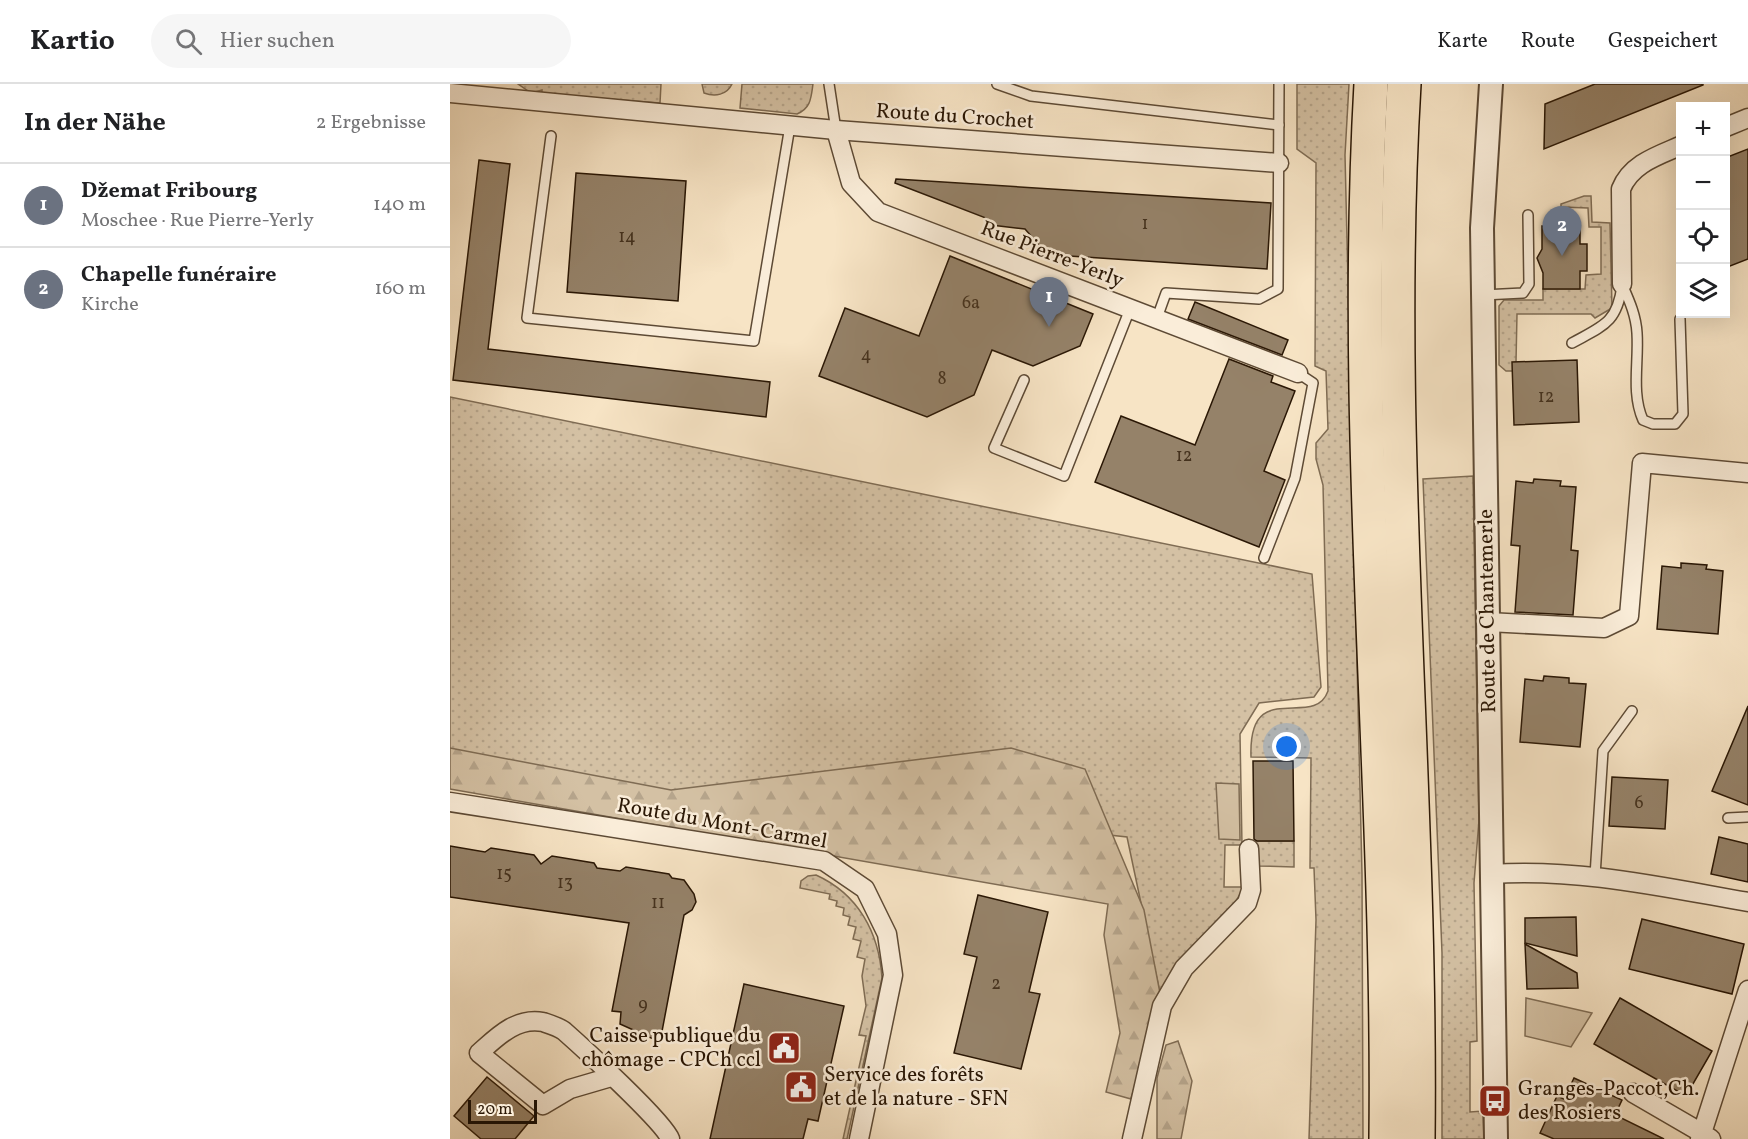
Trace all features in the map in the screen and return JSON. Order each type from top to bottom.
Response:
[{"type":"highway","points":[[1371,84],[1366,232],[1366,387],[1384,914],[1386,1139]]},
{"type":"highway","points":[[1404,84],[1398,232],[1398,334],[1418,917],[1418,1139]]},
{"type":"street","name":"Route de Chantemerle","points":[[1491,84],[1483,206],[1483,295],[1496,1139]]},
{"type":"street","name":"Route du Crochet","points":[[450,93],[499,91],[790,126],[1279,163]]},
{"type":"street","points":[[1730,125],[1748,118]]},
{"type":"street","name":"Rue Pierre-Yerly","points":[[836,130],[851,183],[878,212],[1298,373]]},
{"type":"street","points":[[1622,284],[1621,189],[1625,177],[1644,162],[1676,149]]},
{"type":"street","points":[[1488,622],[1604,628],[1629,616],[1642,463],[1748,473]]},
{"type":"street","name":"Route du Mont-Carmel","points":[[450,802],[824,861],[864,889],[887,934],[893,975],[859,1139]]},
{"type":"street","points":[[1132,1139],[1162,1006],[1184,968],[1247,903],[1251,890],[1249,849]]},
{"type":"street","points":[[1491,874],[1560,872],[1748,902]]},
{"type":"street","points":[[1633,1093],[1704,1137],[1748,990]]},
{"type":"street","points":[[611,1077],[570,1089],[543,1105],[479,1053],[506,1029],[529,1022],[542,1022],[562,1029],[651,1114],[668,1132],[670,1139]]},
{"type":"lane","points":[[829,84],[836,130]]},
{"type":"lane","points":[[997,84],[1031,96],[1279,125]]},
{"type":"lane","points":[[1157,318],[1166,293],[1259,299],[1278,289],[1279,84]]},
{"type":"lane","points":[[551,136],[526,318],[754,341],[790,126]]},
{"type":"lane","points":[[1483,295],[1523,293],[1529,284],[1528,215]]},
{"type":"lane","points":[[1622,284],[1633,310],[1637,332],[1637,405],[1643,420],[1653,424],[1675,424],[1683,414],[1680,319]]},
{"type":"lane","points":[[1572,343],[1605,325],[1619,307],[1622,284]]},
{"type":"lane","points":[[1024,380],[994,448],[1064,476],[1130,309]]},
{"type":"lane","points":[[1264,558],[1295,478],[1313,383],[1298,373]]},
{"type":"lane","points":[[1595,876],[1603,751],[1632,711]]},
{"type":"lane","points":[[1728,818],[1748,817]]},
{"type":"green space","points":[[518,84],[661,84],[660,103],[542,94],[542,90],[531,93]]},
{"type":"green space","points":[[702,84],[732,84],[724,93],[712,95],[704,93]]},
{"type":"green space","points":[[742,84],[813,84],[808,106],[797,114],[740,108]]},
{"type":"green space","points":[[1297,84],[1349,84],[1345,155],[1362,874],[1363,1139],[1309,1139],[1316,920],[1314,868],[1310,868],[1311,758],[1251,757],[1253,732],[1260,718],[1270,711],[1283,708],[1310,707],[1321,702],[1328,691],[1323,485],[1316,459],[1316,443],[1328,429],[1326,371],[1315,366],[1316,163],[1297,149]]},
{"type":"green space","points":[[1584,196],[1591,196],[1592,222],[1610,223],[1612,308],[1595,318],[1591,314],[1517,314],[1516,362],[1513,371],[1506,371],[1499,365],[1499,306],[1504,300],[1543,300],[1543,289],[1585,289],[1586,275],[1601,274],[1601,227],[1589,227],[1588,208],[1561,207],[1561,204]]},
{"type":"green space","points":[[450,397],[1312,574],[1321,687],[1314,697],[1259,703],[1240,734],[1242,845],[1225,845],[1224,887],[1244,887],[1228,915],[1160,993],[1127,837],[911,813],[450,774]]},
{"type":"green space","points":[[1473,476],[1479,820],[1474,883],[1477,1041],[1470,1042],[1470,1112],[1483,1111],[1484,1139],[1442,1139],[1442,953],[1423,479]]},
{"type":"green space","points":[[450,748],[671,790],[1011,748],[1085,769],[1144,910],[1160,993],[1131,1099],[1106,1092],[1120,1033],[1104,935],[1108,904],[450,789]]},
{"type":"green space","points":[[1216,783],[1239,784],[1240,840],[1219,839]]},
{"type":"green space","points":[[1254,841],[1294,841],[1294,867],[1259,866]]},
{"type":"green space","points":[[816,875],[844,893],[864,916],[876,945],[882,978],[847,1139],[843,1139],[866,1036],[859,1035],[866,1006],[862,976],[865,959],[857,957],[861,941],[853,939],[856,927],[848,925],[850,917],[843,915],[844,908],[836,906],[837,901],[829,899],[830,894],[800,888],[801,881],[808,876]]},
{"type":"green space","points":[[1526,998],[1592,1013],[1571,1047],[1525,1036]]},
{"type":"green space","points":[[1178,1041],[1192,1081],[1181,1139],[1157,1139],[1157,1078],[1166,1045]]},
{"type":"building","points":[[1595,84],[1703,85],[1544,149],[1545,104]]},
{"type":"building","points":[[1748,149],[1748,259],[1730,266],[1730,210],[1730,156]]},
{"type":"building","points":[[479,160],[510,164],[488,349],[770,382],[766,417],[453,380]]},
{"type":"building","points":[[576,173],[686,181],[678,301],[567,292]]},
{"type":"building","points":[[896,179],[1271,203],[1267,269],[1039,254],[1039,245],[1025,229],[991,225],[986,218],[895,183]]},
{"type":"building","points":[[1542,226],[1580,227],[1580,244],[1587,244],[1587,271],[1580,271],[1580,289],[1543,289],[1543,273],[1537,258],[1542,249]]},
{"type":"building","points":[[950,256],[1093,314],[1080,346],[1033,366],[992,350],[974,395],[927,417],[819,376],[845,308],[919,336]]},
{"type":"building","points":[[1195,302],[1288,340],[1282,355],[1188,319]]},
{"type":"building","points":[[1229,359],[1273,376],[1271,382],[1295,391],[1264,471],[1285,480],[1259,547],[1095,482],[1121,416],[1195,445]]},
{"type":"building","points":[[1577,360],[1579,422],[1514,425],[1512,362]]},
{"type":"building","points":[[1534,479],[1561,481],[1560,486],[1576,487],[1571,550],[1578,551],[1573,615],[1515,612],[1520,546],[1511,545],[1516,481],[1533,483]]},
{"type":"building","points":[[1681,563],[1707,565],[1706,569],[1723,571],[1718,634],[1657,629],[1662,566],[1681,568]]},
{"type":"building","points":[[1544,676],[1569,678],[1569,683],[1586,684],[1580,747],[1520,742],[1525,679],[1543,681]]},
{"type":"building","points":[[1748,706],[1748,805],[1712,791]]},
{"type":"building","points":[[1253,761],[1293,761],[1294,841],[1257,841],[1254,839]]},
{"type":"building","points":[[1612,777],[1668,780],[1665,829],[1609,826]]},
{"type":"building","points":[[1719,837],[1748,844],[1748,882],[1711,874]]},
{"type":"building","points":[[450,846],[485,852],[491,848],[534,855],[541,864],[552,856],[594,863],[597,868],[620,871],[626,867],[669,874],[672,878],[684,880],[694,894],[696,902],[692,910],[684,915],[660,1042],[620,1024],[621,1012],[612,1011],[629,923],[450,897]]},
{"type":"building","points":[[978,895],[1048,912],[1029,992],[1040,994],[1021,1069],[954,1053],[977,957],[964,954]]},
{"type":"building","points":[[1576,917],[1577,956],[1525,943],[1525,918]]},
{"type":"building","points":[[1642,919],[1744,944],[1732,994],[1629,969]]},
{"type":"building","points":[[1525,944],[1577,973],[1578,988],[1527,989]]},
{"type":"building","points":[[744,984],[844,1006],[818,1121],[808,1119],[803,1139],[710,1139]]},
{"type":"building","points":[[1620,998],[1712,1051],[1686,1096],[1594,1044]]},
{"type":"building","points":[[487,1077],[534,1116],[515,1139],[481,1139],[454,1116]]},
{"type":"building","points":[[1574,1078],[1622,1100],[1615,1115],[1664,1139],[1554,1139],[1540,1133],[1557,1096],[1564,1099]]},
{"type":"place","name":"Chapelle funéraire","points":[[1562,256]]},
{"type":"place","name":"Džemat Fribourg","points":[[1049,327]]},
{"type":"place","name":"Caisse publique du chômage - CPCh ccl","points":[[784,1048]]},
{"type":"place","name":"Service des forêts et de la nature - SFN","points":[[801,1087]]},
{"type":"place","name":"Granges-Paccot,Ch. des Rosiers","points":[[1495,1101]]}]
